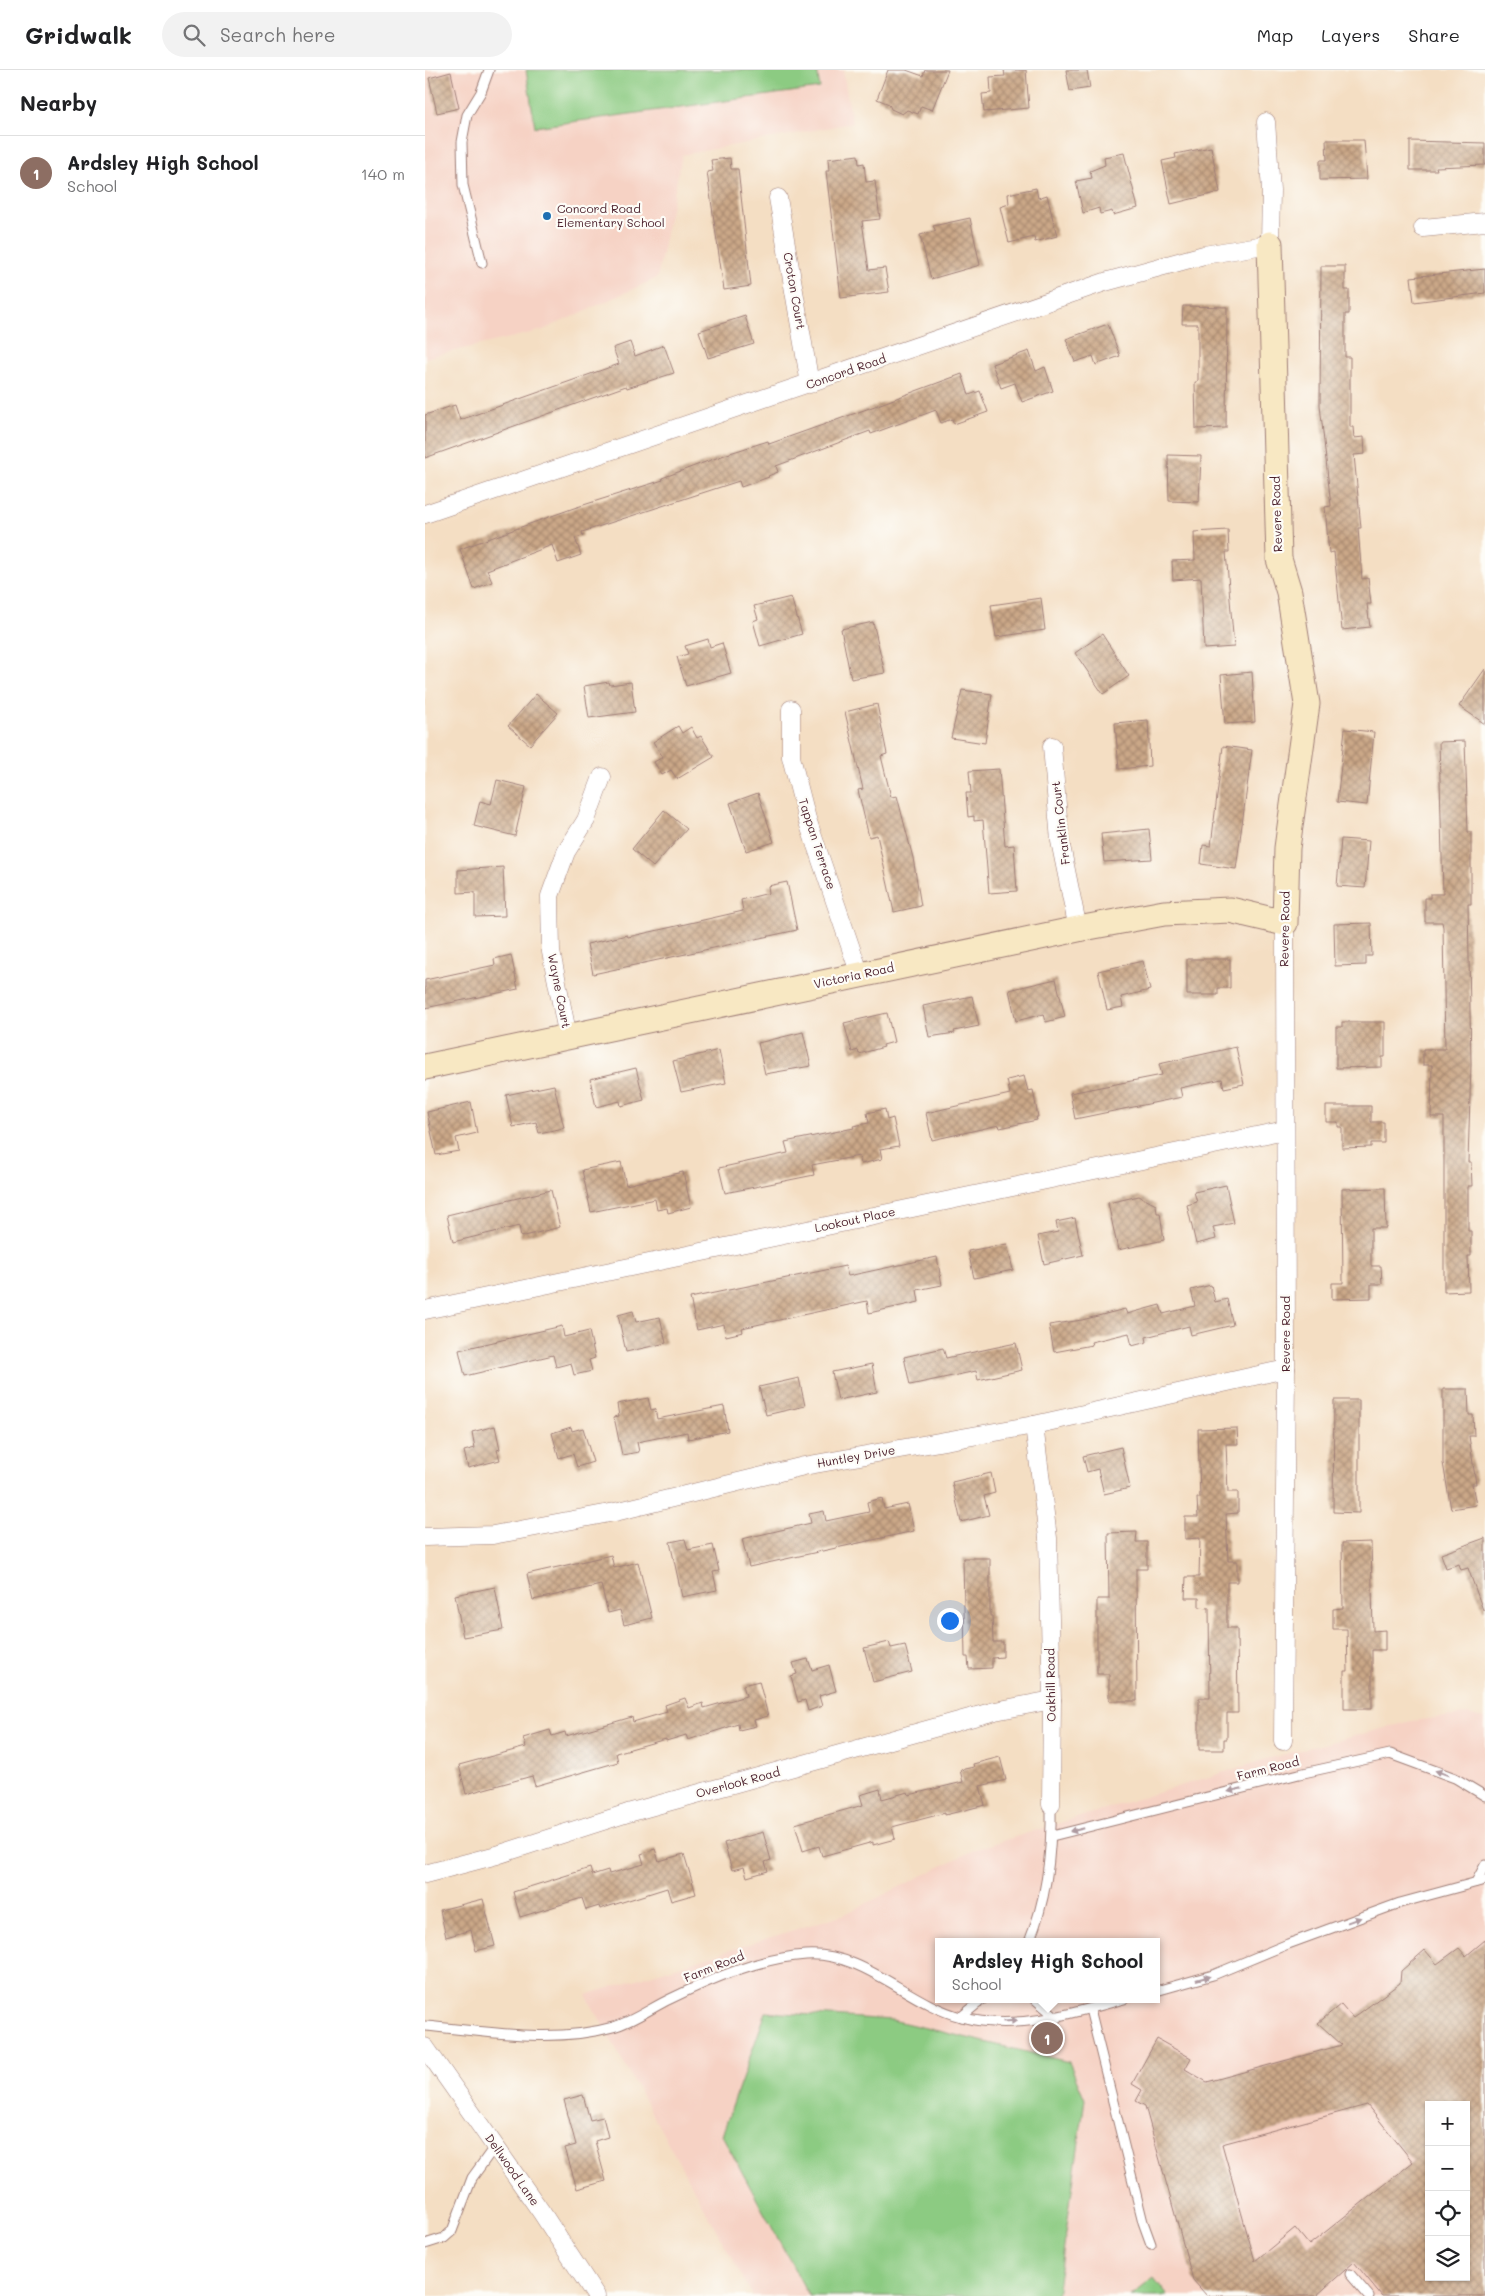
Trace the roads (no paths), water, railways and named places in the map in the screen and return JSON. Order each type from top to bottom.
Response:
[{"type":"street","name":"Revere Road","points":[[1266,122],[1271,190],[1270,244],[1279,559],[1289,592],[1307,704],[1287,848],[1285,923],[1286,1369],[1283,1741]]},
{"type":"street","name":"Croton Court","points":[[778,198],[810,384]]},
{"type":"street","points":[[1423,228],[1485,222]]},
{"type":"street","name":"Concord Road","points":[[425,514],[1105,282],[1204,255],[1270,244]]},
{"type":"street","name":"Tappan Terrace","points":[[791,709],[791,757],[807,819],[861,975]]},
{"type":"street","name":"Franklin Court","points":[[1052,746],[1060,841],[1079,929]]},
{"type":"street","name":"Wayne Court","points":[[568,1037],[551,952],[550,896],[566,852],[586,820],[602,777]]},
{"type":"street","name":"Victoria Road","points":[[425,1067],[1079,929],[1164,913],[1230,910],[1285,923]]},
{"type":"street","name":"Lookout Place","points":[[425,1310],[1285,1130]]},
{"type":"street","name":"Huntley Drive","points":[[425,1537],[493,1535],[615,1512],[804,1466],[1033,1426],[1286,1369]]},
{"type":"street","name":"Oakhill Road","points":[[1033,1426],[1048,1538],[1052,1700],[1051,1805]]},
{"type":"street","name":"Overlook Road","points":[[425,1874],[497,1855],[628,1813],[995,1711],[1052,1700]]},
{"type":"street","name":"Dellwood Lane","points":[[425,2047],[542,2213],[596,2296]]},
{"type":"lane","points":[[482,263],[463,185],[462,142],[467,115],[481,92],[489,70]]},
{"type":"lane","name":"Farm Road","points":[[1052,1836],[1299,1774],[1390,1754],[1455,1778],[1485,1796]]},
{"type":"lane","name":"Oakhill Road","points":[[1031,1938],[1040,1916],[1052,1836],[1051,1805]]},
{"type":"lane","points":[[1160,1990],[1213,1975],[1288,1944],[1400,1903],[1480,1881],[1485,1865]]},
{"type":"lane","name":"Farm Road","points":[[425,2026],[525,2034],[573,2034],[614,2027],[672,1998],[752,1965],[807,1955],[849,1961],[928,2004],[961,2017],[993,2022],[1057,2018],[1110,2003]]},
{"type":"lane","points":[[961,2017],[978,2003]]},
{"type":"lane","points":[[1040,2003],[1057,2018]]},
{"type":"lane","points":[[1090,2009],[1143,2222],[1151,2244]]},
{"type":"lane","points":[[425,2244],[444,2238],[452,2230],[472,2178],[495,2146]]},
{"type":"lane","points":[[1350,2274],[1369,2296]]},
{"type":"place","name":"Concord Road Elementary School","points":[[547,216]]},
{"type":"place","name":"Ardsley High School","points":[[1047,2038]]}]
